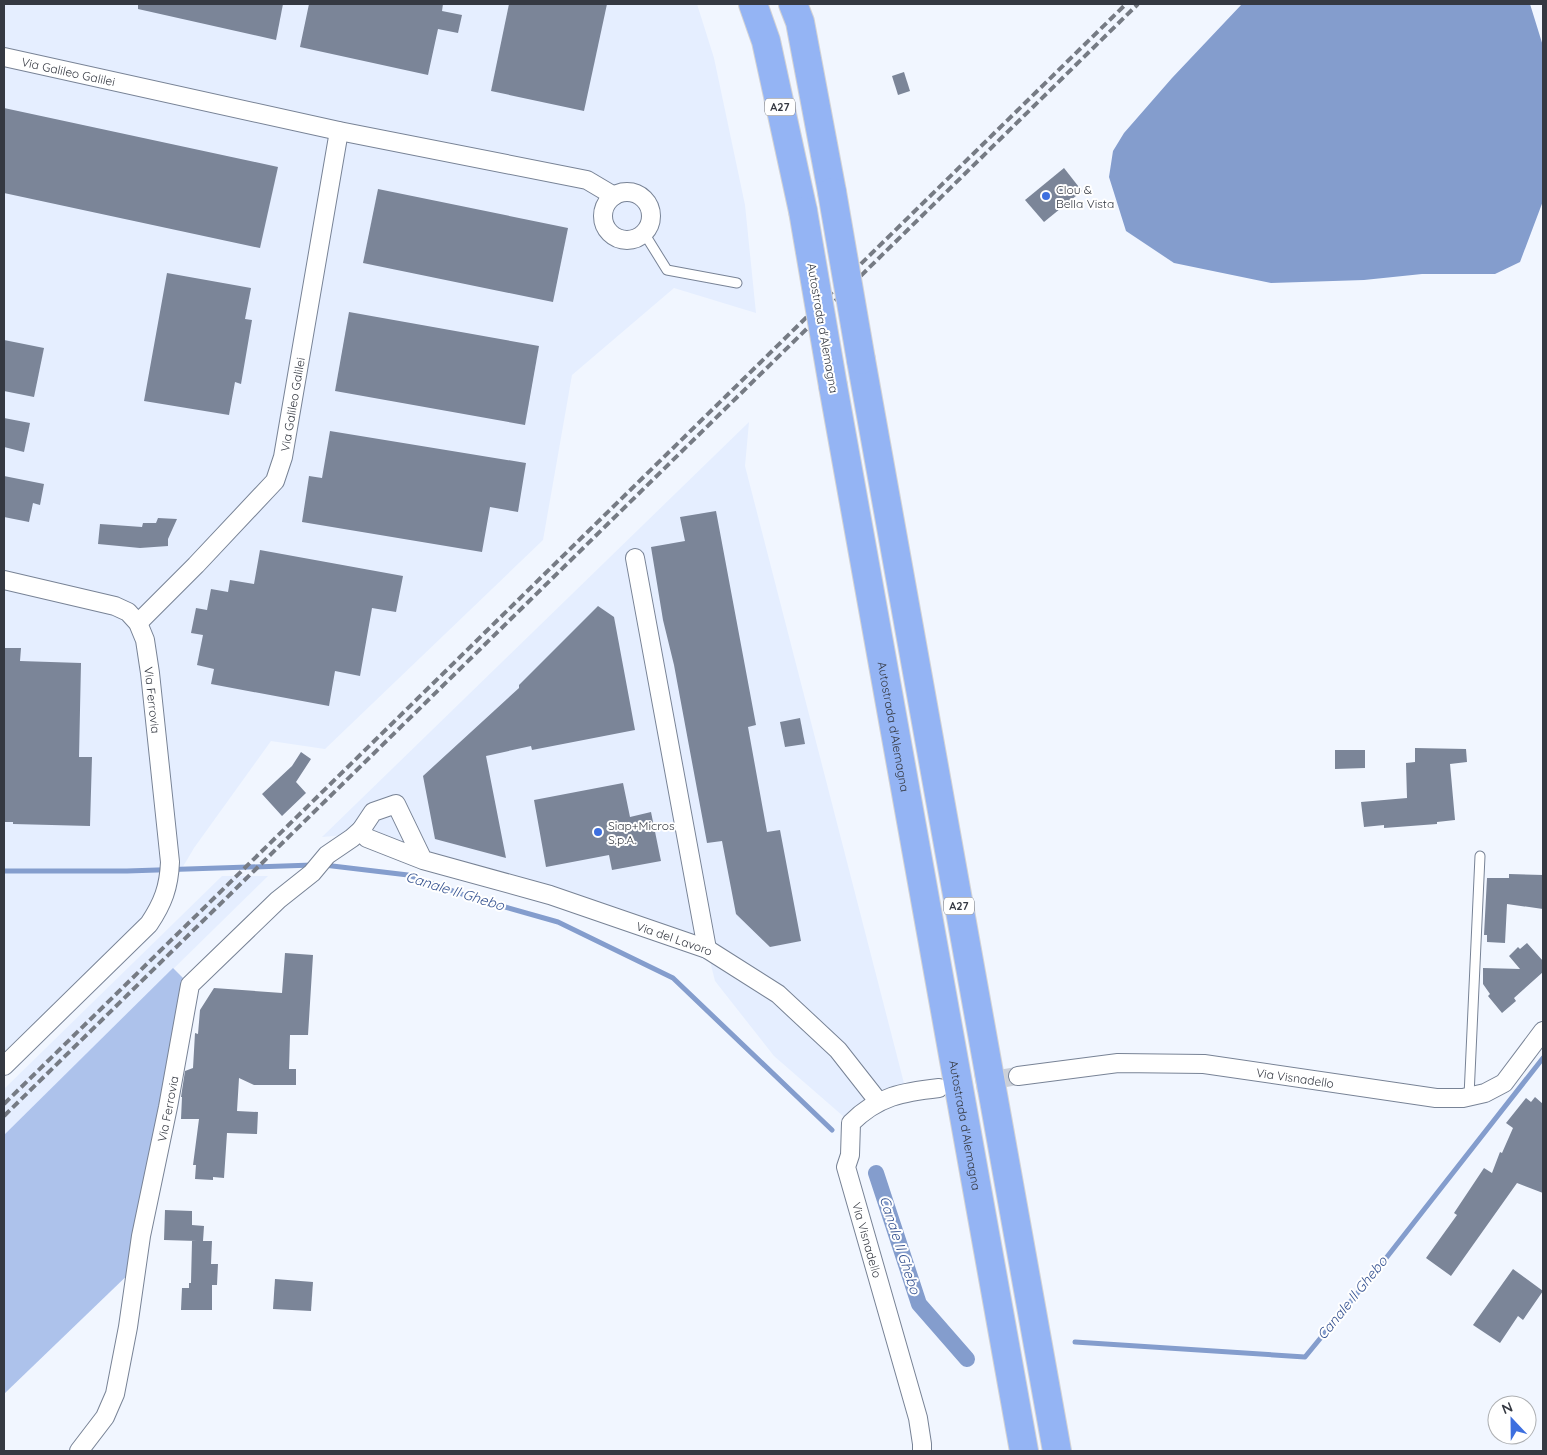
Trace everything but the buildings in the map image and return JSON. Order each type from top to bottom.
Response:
[{"type":"highway","name":"Autostrada d'Alemagna","points":[[753,4],[766,41],[803,211],[1024,1451]]},
{"type":"highway","name":"A27","points":[[793,4],[800,22],[832,192],[1057,1451]]},
{"type":"street","name":"Via Galileo Galilei","points":[[4,57],[339,131],[587,180],[614,196]]},
{"type":"street","name":"Via Galileo Galilei","points":[[138,623],[275,481],[283,457],[339,131]]},
{"type":"street","points":[[629,192],[643,198],[648,204],[651,219],[649,226],[638,237],[630,239],[615,236],[609,231],[605,224],[605,209],[614,196],[629,192]]},
{"type":"street","points":[[634,558],[707,949]]},
{"type":"street","points":[[4,580],[115,606],[128,612],[138,623]]},
{"type":"street","name":"Via Ferrovia","points":[[4,1066],[149,924],[158,911],[169,881],[170,862],[150,673],[145,640],[138,623]]},
{"type":"street","points":[[361,830],[373,812],[396,804],[423,860]]},
{"type":"street","name":"Via Ferrovia","points":[[79,1451],[105,1417],[115,1394],[128,1327],[141,1236],[168,1107],[190,986],[278,900],[312,873],[327,855],[361,830]]},
{"type":"street","name":"Via del Lavoro","points":[[361,830],[366,838],[423,860],[550,895],[707,949],[778,994],[838,1050],[878,1101]]},
{"type":"street","name":"Via Visnadello","points":[[1018,1076],[1118,1063],[1204,1064],[1436,1098],[1470,1096],[1485,1094],[1504,1084],[1543,1031]]},
{"type":"street","name":"Via Visnadello","points":[[922,1451],[918,1418],[846,1167],[850,1155],[851,1123],[860,1114],[878,1101],[906,1092],[939,1088]]},
{"type":"lane","points":[[644,232],[668,270],[737,283]]},
{"type":"lane","points":[[1470,1096],[1480,856]]},
{"type":"shaded area","points":[[4,4],[697,4],[714,58],[745,205],[756,313],[674,288],[572,375],[543,540],[325,749],[271,741],[194,848],[149,924],[4,1066]]},
{"type":"shaded area","points":[[1242,4],[1530,4],[1543,46],[1543,201],[1520,262],[1495,274],[1422,274],[1364,280],[1271,283],[1174,263],[1126,231],[1109,177],[1113,151],[1124,133],[1172,78]]},
{"type":"shaded area","points":[[749,422],[745,466],[906,1091],[851,1123],[774,1056],[715,981],[707,949],[358,834],[322,837]]},
{"type":"shaded area","points":[[222,876],[268,876],[4,1135],[4,1089]]},
{"type":"shaded area","points":[[173,968],[190,985],[137,1266],[4,1394],[4,1135]]},
{"type":"waterway","name":"Canale Il Ghebo","points":[[4,871],[127,871],[313,865]]},
{"type":"waterway","name":"Canale Il Ghebo","points":[[324,865],[408,875],[473,898],[558,922],[673,978],[832,1130]]},
{"type":"waterway","name":"Canale Il Ghebo","points":[[1075,1342],[1305,1357],[1383,1262],[1543,1058]]},
{"type":"waterway","name":"Canale Il Ghebo","points":[[876,1173],[919,1304],[967,1359]]},
{"type":"tunnel","points":[[949,1087],[1018,1076]]},
{"type":"railway","points":[[4,1104],[1126,4]]},
{"type":"railway","points":[[4,1116],[1138,4]]},
{"type":"place","name":"Clou & Bella Vista","points":[[1046,196]]},
{"type":"place","name":"Siap+Micros S.p.A.","points":[[598,832]]}]
